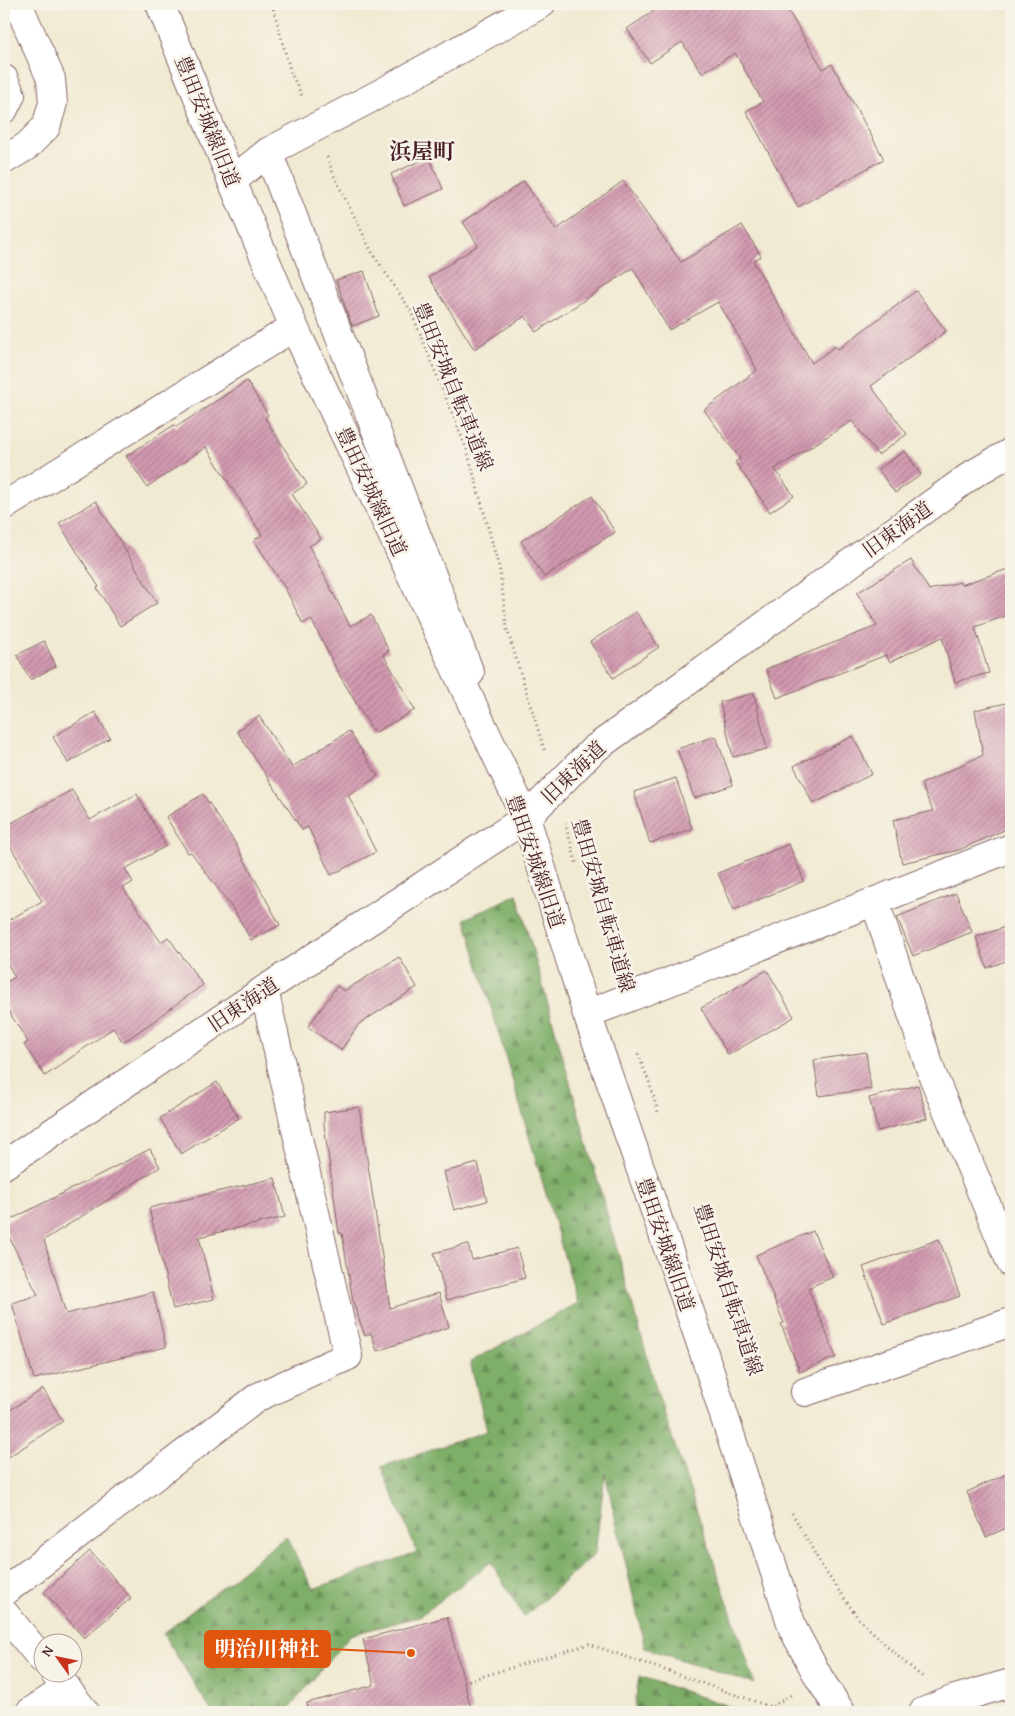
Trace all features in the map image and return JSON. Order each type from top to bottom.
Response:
[{"type":"street","points":[[4,160],[27,146],[46,127],[53,103],[51,79],[18,4]]},
{"type":"street","name":"豊田安城線旧道","points":[[160,4],[294,327],[526,818],[587,1014],[701,1344],[793,1629],[819,1678],[841,1712]]},
{"type":"street","points":[[232,181],[268,152],[381,93],[541,4]]},
{"type":"street","points":[[4,79],[11,96],[4,109]]},
{"type":"street","points":[[268,152],[526,818]]},
{"type":"street","points":[[4,506],[294,327]]},
{"type":"street","name":"旧東海道","points":[[4,1164],[526,818],[593,750],[973,474],[1011,452]]},
{"type":"street","points":[[587,1014],[1011,848]]},
{"type":"street","points":[[875,902],[932,1074],[1004,1230],[1011,1263]]},
{"type":"street","points":[[4,1592],[258,1397],[348,1356],[264,990]]},
{"type":"street","points":[[804,1392],[1011,1322]]},
{"type":"street","points":[[4,1614],[32,1647]]},
{"type":"street","points":[[924,1712],[952,1700],[1011,1683]]},
{"type":"street","points":[[30,1712],[57,1684]]},
{"type":"street","points":[[64,1684],[85,1712]]},
{"type":"path","name":"豊田安城自転車道線","points":[[272,4],[291,73],[316,127],[335,178],[373,254],[411,311],[467,450],[500,571],[508,629],[579,872]]},
{"type":"path","points":[[634,1046],[649,1082],[660,1119]]},
{"type":"path","points":[[789,1508],[823,1568],[858,1618],[901,1659],[952,1700]]},
{"type":"path","points":[[464,1682],[589,1644],[771,1707],[819,1678]]},
{"type":"green space","points":[[517,894],[658,1395],[755,1684],[645,1648],[605,1473],[595,1554],[524,1617],[491,1562],[420,1616],[350,1635],[286,1712],[212,1712],[163,1634],[286,1536],[313,1589],[417,1552],[381,1467],[487,1431],[470,1362],[578,1303],[465,919]]},
{"type":"green space","points":[[639,1676],[743,1711],[634,1712]]},
{"type":"building","points":[[664,4],[784,4],[823,69],[832,64],[884,159],[798,207],[746,111],[763,102],[735,53],[702,73],[682,42],[650,63],[627,29]]},
{"type":"building","points":[[429,157],[443,189],[404,206],[391,174]]},
{"type":"building","points":[[524,181],[556,230],[623,181],[681,262],[742,225],[761,256],[753,261],[812,363],[835,346],[838,349],[916,291],[946,331],[871,386],[907,434],[878,455],[852,421],[775,469],[794,496],[770,512],[735,462],[740,459],[704,410],[757,370],[742,342],[718,302],[669,330],[633,268],[536,332],[525,316],[474,349],[429,277],[478,245],[463,222]]},
{"type":"building","points":[[364,271],[379,316],[352,326],[336,280]]},
{"type":"building","points":[[247,381],[268,415],[265,418],[307,484],[292,494],[321,539],[309,546],[350,626],[371,615],[389,651],[383,654],[415,710],[374,733],[340,676],[311,619],[303,624],[285,588],[254,540],[262,535],[206,447],[147,487],[126,456],[174,425],[176,427]]},
{"type":"building","points":[[905,451],[921,475],[895,493],[878,469]]},
{"type":"building","points":[[592,496],[615,532],[544,577],[521,541]]},
{"type":"building","points":[[96,501],[157,603],[120,626],[97,588],[99,587],[59,523]]},
{"type":"building","points":[[911,560],[929,590],[960,582],[961,585],[1011,568],[1011,614],[975,627],[989,673],[955,682],[942,637],[890,662],[886,655],[777,698],[766,669],[877,626],[857,593]]},
{"type":"building","points":[[636,612],[659,647],[613,678],[590,642]]},
{"type":"building","points":[[44,641],[56,666],[30,680],[17,655]]},
{"type":"building","points":[[754,693],[767,749],[733,757],[720,702]]},
{"type":"building","points":[[1011,702],[1011,827],[959,850],[902,863],[893,820],[933,811],[921,784],[983,755],[975,710]]},
{"type":"building","points":[[95,712],[110,738],[68,763],[53,737]]},
{"type":"building","points":[[259,716],[292,767],[349,731],[378,776],[348,795],[376,852],[331,875],[308,827],[302,830],[237,731]]},
{"type":"building","points":[[716,736],[733,785],[694,798],[677,749]]},
{"type":"building","points":[[853,736],[872,774],[813,804],[794,766]]},
{"type":"building","points":[[676,778],[692,829],[650,843],[634,792]]},
{"type":"building","points":[[72,790],[90,820],[137,794],[166,846],[125,869],[133,882],[123,888],[161,942],[168,937],[203,985],[123,1042],[113,1028],[45,1076],[24,1045],[28,1042],[4,1004],[4,984],[15,977],[4,958],[4,923],[42,901],[4,835],[4,827]]},
{"type":"building","points":[[203,794],[235,843],[280,925],[251,940],[237,915],[191,852],[188,853],[166,817]]},
{"type":"building","points":[[789,844],[804,881],[734,910],[718,873]]},
{"type":"building","points":[[956,893],[972,932],[913,956],[897,917]]},
{"type":"building","points":[[1011,925],[1011,959],[987,968],[976,937]]},
{"type":"building","points":[[399,957],[417,987],[359,1024],[341,1050],[308,1027],[337,986],[344,991]]},
{"type":"building","points":[[767,970],[794,1017],[728,1055],[701,1008]]},
{"type":"building","points":[[866,1052],[871,1089],[819,1096],[814,1060]]},
{"type":"building","points":[[217,1082],[239,1118],[181,1154],[160,1118]]},
{"type":"building","points":[[918,1085],[927,1118],[878,1131],[869,1098]]},
{"type":"building","points":[[359,1107],[390,1308],[439,1293],[449,1327],[377,1351],[371,1333],[365,1336],[353,1302],[342,1233],[339,1233],[324,1125],[324,1112]]},
{"type":"building","points":[[150,1149],[160,1167],[44,1240],[66,1314],[153,1292],[166,1347],[34,1379],[12,1303],[38,1295],[4,1227],[4,1223]]},
{"type":"building","points":[[478,1163],[487,1201],[454,1210],[444,1172]]},
{"type":"building","points":[[275,1178],[285,1217],[199,1237],[214,1299],[173,1309],[149,1208]]},
{"type":"building","points":[[813,1231],[833,1277],[808,1288],[836,1357],[800,1372],[781,1324],[784,1323],[756,1255]]},
{"type":"building","points":[[939,1239],[960,1296],[884,1324],[863,1267]]},
{"type":"building","points":[[468,1244],[472,1260],[517,1248],[525,1278],[447,1300],[434,1253]]},
{"type":"building","points":[[43,1389],[63,1421],[4,1460],[4,1414]]},
{"type":"building","points":[[1011,1472],[1011,1526],[986,1537],[967,1492]]},
{"type":"building","points":[[90,1551],[131,1598],[84,1638],[44,1592]]},
{"type":"building","points":[[447,1617],[472,1712],[308,1712],[307,1703],[374,1685],[363,1639]]},
{"type":"place","name":"明治川神社","points":[[411,1653]]},
{"type":"district","name":"浜屋町","points":[[422,151]]}]
